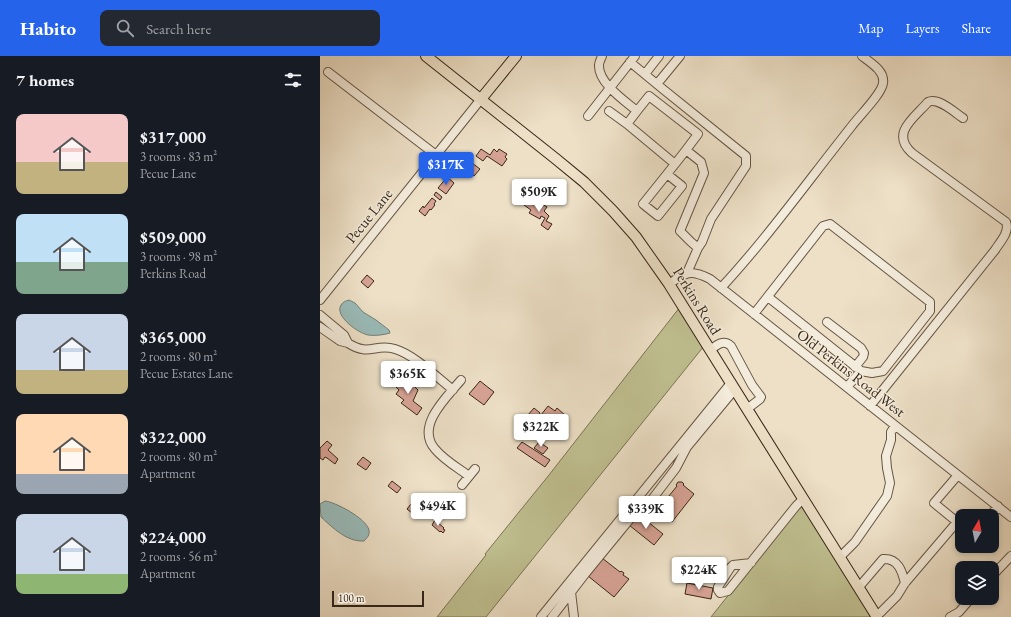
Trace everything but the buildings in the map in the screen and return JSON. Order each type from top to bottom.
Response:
[{"type":"main road","name":"Perkins Road","points":[[426,56],[589,187],[636,237],[669,284],[877,616]]},
{"type":"main road","name":"Pecue Lane","points":[[481,99],[516,56]]},
{"type":"street","points":[[602,56],[599,65],[601,76],[610,88],[637,111]]},
{"type":"street","points":[[645,74],[659,56]]},
{"type":"street","points":[[657,84],[680,56]]},
{"type":"street","points":[[721,288],[792,203],[883,86],[884,81],[879,70],[862,56]]},
{"type":"street","points":[[588,116],[633,59],[645,74],[746,156],[746,166],[711,219],[687,273],[669,284]]},
{"type":"street","points":[[328,72],[436,155]]},
{"type":"street","points":[[627,124],[649,96],[698,134],[643,204],[658,216],[682,186],[667,174]]},
{"type":"street","name":"Pecue Lane","points":[[320,300],[481,99]]},
{"type":"street","points":[[870,406],[1005,236],[1007,229],[1006,222],[912,153],[904,144],[903,138],[905,128],[931,100],[938,101],[963,118]]},
{"type":"street","points":[[609,111],[675,164]]},
{"type":"street","points":[[686,150],[701,162],[704,173],[680,231],[698,248]]},
{"type":"street","points":[[754,314],[823,226],[830,224],[930,302],[930,311],[883,371],[872,373],[858,369],[768,297]]},
{"type":"street","name":"Old Perkins Road West","points":[[687,273],[697,273],[710,279],[1011,517]]},
{"type":"street","points":[[320,315],[344,335],[348,343]]},
{"type":"street","points":[[827,322],[864,352],[858,369],[847,388]]},
{"type":"street","points":[[320,327],[340,340],[361,350],[388,348],[402,351],[412,357],[453,390]]},
{"type":"street","points":[[710,350],[722,342],[726,342],[731,346],[752,385],[761,397],[747,409]]},
{"type":"street","points":[[461,380],[431,419],[428,436],[433,447],[438,452],[469,476]]},
{"type":"street","points":[[552,617],[639,508],[650,502],[676,468],[687,447],[733,386]]},
{"type":"street","points":[[541,617],[733,386]]},
{"type":"street","points":[[840,557],[855,542],[888,496],[890,483],[886,456],[895,426]]},
{"type":"street","points":[[462,484],[475,468]]},
{"type":"street","points":[[955,521],[934,503],[958,475]]},
{"type":"street","points":[[751,563],[803,499]]},
{"type":"street","points":[[877,616],[897,596],[905,583],[955,528]]},
{"type":"street","points":[[999,569],[1011,556]]},
{"type":"street","points":[[859,587],[883,559],[890,558],[896,563],[903,575],[905,583]]},
{"type":"street","points":[[571,592],[574,617]]},
{"type":"street","points":[[950,617],[959,612],[965,605]]},
{"type":"green space","points":[[680,307],[704,346],[486,617],[437,617],[486,555],[485,554],[549,475]]},
{"type":"green space","points":[[802,503],[873,617],[711,617]]},
{"type":"water","points":[[349,300],[389,330],[390,333],[368,335],[353,328],[344,319],[340,309],[341,305],[345,301]]},
{"type":"water","points":[[325,501],[350,511],[367,525],[369,532],[364,541],[358,541],[346,537],[335,530],[321,517],[320,504]]}]
